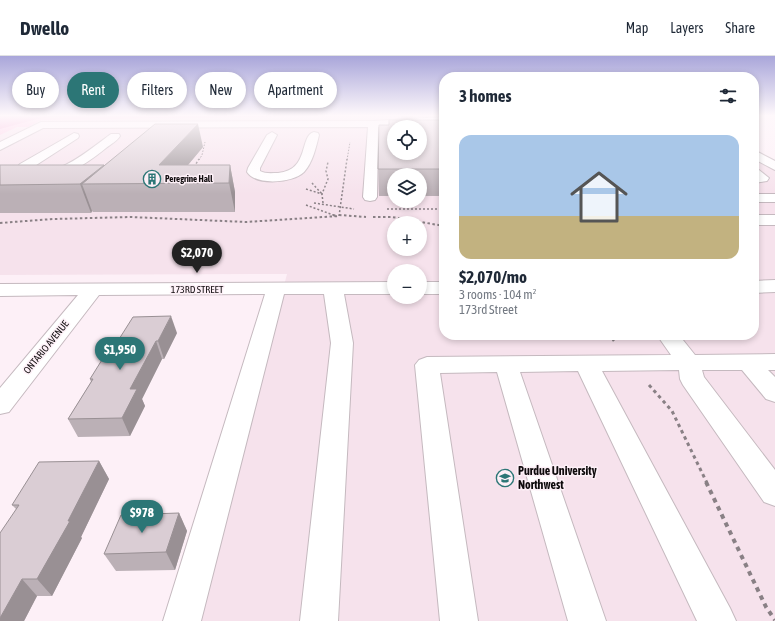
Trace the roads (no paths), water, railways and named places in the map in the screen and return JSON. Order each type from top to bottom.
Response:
[{"type":"street","points":[[0,147],[11,141]]},
{"type":"street","points":[[65,141],[24,167],[20,171],[22,174],[26,176],[47,176],[67,170],[111,141]]},
{"type":"street","points":[[269,141],[254,168],[254,172],[257,175],[282,176],[298,171],[303,167],[312,141]]},
{"type":"street","points":[[370,197],[372,141]]},
{"type":"street","points":[[759,157],[775,166]]},
{"type":"street","points":[[759,198],[775,198]]},
{"type":"street","points":[[759,220],[775,220]]},
{"type":"street","points":[[759,287],[775,286]]},
{"type":"street","name":"173RD STREET","points":[[0,290],[387,288]]},
{"type":"street","points":[[427,288],[439,288]]},
{"type":"street","points":[[182,621],[276,289]]},
{"type":"street","points":[[319,621],[342,343],[333,289]]},
{"type":"street","name":"ONTARIO AVENUE","points":[[0,405],[93,290]]},
{"type":"street","points":[[672,340],[689,363],[692,379],[775,492]]},
{"type":"street","points":[[748,362],[775,393]]},
{"type":"street","points":[[459,621],[427,365],[775,362]]},
{"type":"street","points":[[506,364],[587,621]]},
{"type":"street","points":[[586,364],[717,621]]},
{"type":"place","name":"Peregrine Hall","points":[[152,179]]},
{"type":"place","name":"Purdue University Northwest","points":[[505,478]]}]
